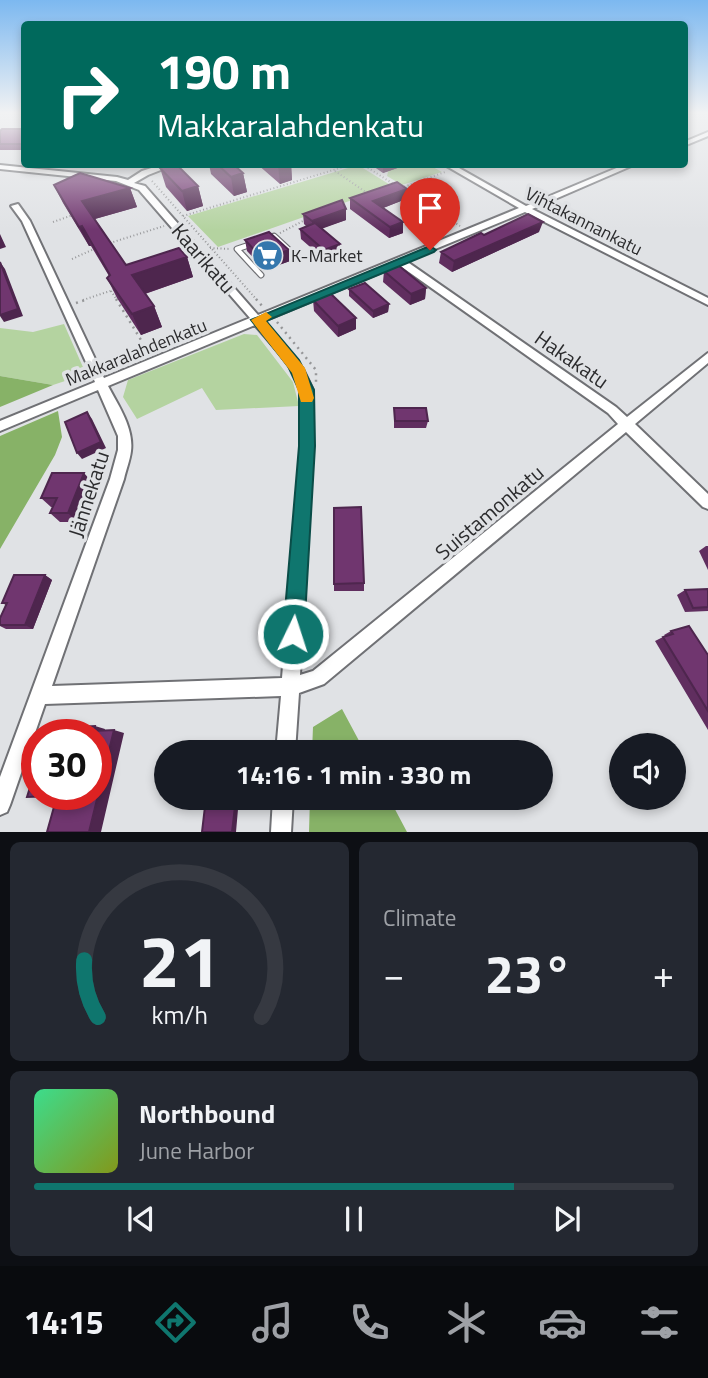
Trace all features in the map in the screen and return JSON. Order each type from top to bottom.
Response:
[{"type":"street","points":[[0,167],[21,167]]},
{"type":"street","points":[[43,168],[130,182],[161,168]]},
{"type":"street","name":"Vihtakannankatu","points":[[452,168],[708,302]]},
{"type":"street","name":"Makkaralahdenkatu","points":[[0,426],[257,320],[270,309],[401,262],[623,168]]},
{"type":"street","name":"Kaarikatu","points":[[130,182],[147,192],[178,219],[294,364],[307,390],[307,446],[287,740]]},
{"type":"street","name":"Jännekatu","points":[[0,805],[117,479],[125,445],[116,416],[99,384],[66,307],[26,221],[15,206]]},
{"type":"street","name":"Hakakatu","points":[[401,262],[627,423],[708,503]]},
{"type":"street","name":"Suistamonkatu","points":[[41,695],[290,687],[317,678],[708,357]]},
{"type":"street","points":[[281,832],[282,810]]},
{"type":"lane","points":[[261,275],[237,249],[274,236],[300,260]]},
{"type":"path","points":[[107,244],[340,168]]},
{"type":"path","points":[[368,168],[470,233]]},
{"type":"path","points":[[391,191],[448,168]]},
{"type":"path","points":[[334,170],[372,197]]},
{"type":"path","points":[[149,179],[178,219],[210,248],[261,306],[270,309],[316,370],[317,390]]},
{"type":"path","points":[[53,222],[82,212]]},
{"type":"path","points":[[274,236],[309,219]]},
{"type":"path","points":[[72,259],[96,247]]},
{"type":"path","points":[[210,248],[237,249]]},
{"type":"path","points":[[66,307],[122,287]]},
{"type":"path","points":[[111,291],[149,353],[144,355]]},
{"type":"path","points":[[261,306],[270,309]]},
{"type":"green space","points":[[348,168],[363,168],[392,186],[218,247],[188,216]]},
{"type":"green space","points":[[389,168],[435,168],[442,172],[402,185],[387,176]]},
{"type":"green space","points":[[64,324],[86,374],[53,385],[0,376],[0,328],[33,332]]},
{"type":"green space","points":[[244,334],[257,335],[293,382],[299,406],[216,410],[202,388],[137,419],[123,397],[128,380]]},
{"type":"green space","points":[[0,376],[53,385],[0,407]]},
{"type":"green space","points":[[58,411],[62,437],[55,455],[0,549],[0,436]]},
{"type":"green space","points":[[342,709],[359,740],[312,740],[313,727]]},
{"type":"green space","points":[[310,810],[395,810],[407,832],[309,832]]},
{"type":"building","points":[[160,168],[180,168],[198,186],[182,191]]},
{"type":"building","points":[[221,168],[237,168],[243,173],[231,177]]},
{"type":"building","points":[[80,173],[130,188],[82,201],[126,265],[179,248],[187,257],[132,275],[154,306],[132,314],[107,278],[110,275],[82,226],[79,227],[54,185]]},
{"type":"building","points":[[397,182],[407,189],[373,201],[403,222],[390,227],[350,198]]},
{"type":"building","points":[[342,200],[346,209],[312,221],[303,214]]},
{"type":"building","points":[[528,214],[543,222],[454,261],[441,252],[481,233],[484,235]]},
{"type":"building","points":[[315,223],[340,244],[324,250],[300,229]]},
{"type":"building","points":[[269,232],[289,250],[263,259],[245,240]]},
{"type":"building","points":[[0,262],[18,309],[0,315]]},
{"type":"building","points":[[398,265],[426,288],[411,294],[384,271]]},
{"type":"building","points":[[365,283],[389,304],[373,311],[349,289]]},
{"type":"building","points":[[330,293],[356,318],[338,326],[313,300]]},
{"type":"building","points":[[394,408],[426,408],[428,421],[395,421]]},
{"type":"building","points":[[87,412],[101,442],[77,453],[65,422]]},
{"type":"building","points":[[52,473],[84,473],[68,513],[50,513],[57,498],[41,498]]},
{"type":"building","points":[[361,507],[364,583],[334,584],[334,508]]},
{"type":"building","points":[[14,575],[45,575],[25,625],[0,625],[0,618],[7,603],[2,603]]},
{"type":"building","points":[[708,589],[708,607],[693,608],[685,590]]},
{"type":"building","points":[[689,626],[708,655],[708,711],[663,637],[673,634],[671,631]]},
{"type":"building","points":[[53,810],[94,810],[89,832],[47,832]]},
{"type":"building","points":[[205,810],[235,810],[232,832],[202,832]]},
{"type":"slow traffic","points":[[266,317],[257,320],[299,372],[307,390],[307,398]]},
{"type":"place","name":"K-Market","points":[[268,255]]},
{"type":"route","points":[[293,634],[307,446],[307,390],[294,364],[257,320],[430,250]]}]
